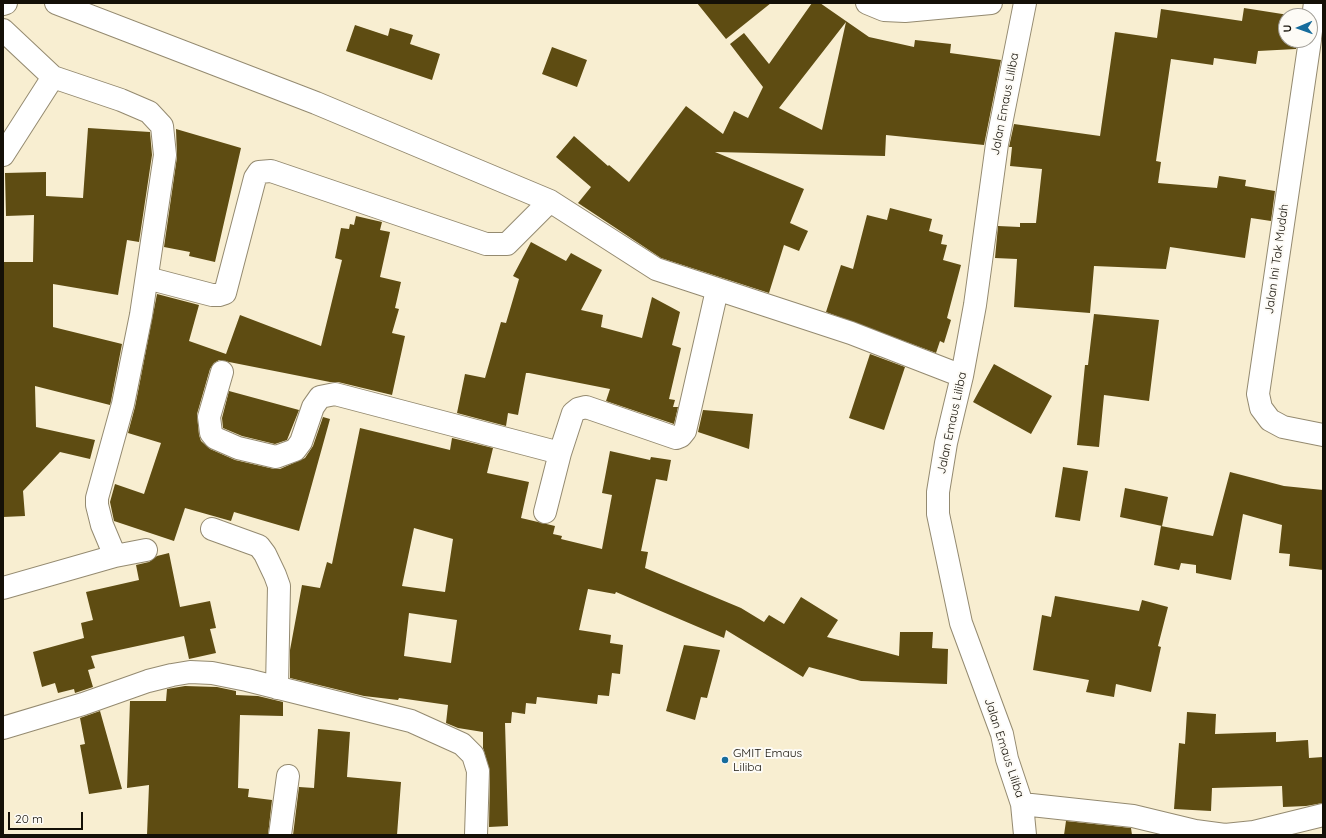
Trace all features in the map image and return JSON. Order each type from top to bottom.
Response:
[{"type":"street","points":[[56,3],[316,103],[550,201],[656,269],[717,290],[851,332],[962,376]]},
{"type":"street","points":[[867,3],[884,10],[905,11],[991,3]]},
{"type":"street","name":"Jalan Emaus Liliba","points":[[1025,3],[997,144],[975,305],[962,376],[946,443],[938,492],[938,514],[961,623],[1002,734],[1007,759],[1022,804],[1025,835]]},
{"type":"street","points":[[3,30],[53,78],[121,100],[150,112],[162,126],[165,155],[147,278],[122,404],[97,498],[97,505],[102,525],[115,556]]},
{"type":"street","name":"Jalan Ini Tak Mudah","points":[[1309,48],[1258,394],[1261,408],[1270,420],[1283,427],[1323,435]]},
{"type":"street","points":[[3,155],[53,78]]},
{"type":"street","points":[[147,278],[212,295],[219,296],[225,293],[255,178],[259,172],[270,171],[486,244],[506,244],[550,201]]},
{"type":"street","points":[[545,512],[560,453],[573,413],[578,409],[586,407],[676,438],[682,436],[685,431],[717,290]]},
{"type":"street","points":[[222,372],[209,417],[211,433],[215,438],[238,448],[276,457],[294,450],[301,442],[313,407],[320,397],[335,394],[560,453]]},
{"type":"street","points":[[212,529],[259,546],[276,575],[279,586],[277,688]]},
{"type":"street","points":[[3,588],[115,556],[146,550]]},
{"type":"street","points":[[3,728],[83,704],[148,681],[190,672],[212,673],[411,721],[462,744],[473,755],[478,771],[476,835]]},
{"type":"street","points":[[280,835],[288,776]]},
{"type":"street","points":[[1022,804],[1133,816],[1195,831],[1225,834],[1254,832],[1323,815]]},
{"type":"building","points":[[697,3],[771,3],[726,39]]},
{"type":"building","points":[[812,3],[820,3],[869,37],[914,47],[915,40],[951,44],[950,53],[1001,60],[984,145],[886,135],[885,156],[715,152],[804,189],[790,223],[808,231],[799,251],[784,245],[769,293],[661,258],[578,203],[591,187],[556,157],[574,136],[629,182],[686,106],[723,134],[734,111],[748,118],[763,87],[730,44],[744,33],[769,64]],"holes":[[[846,22],[822,130],[779,108]]]},
{"type":"building","points":[[1244,8],[1278,13],[1278,48],[1296,49],[1258,51],[1256,64],[1214,58],[1213,65],[1171,59],[1156,161],[1161,162],[1158,183],[1217,188],[1219,176],[1246,180],[1245,186],[1275,191],[1271,221],[1251,218],[1245,258],[1170,247],[1166,269],[1094,266],[1090,313],[1014,307],[1017,259],[995,258],[998,226],[1020,227],[1020,223],[1036,223],[1042,169],[1010,166],[1012,147],[1009,147],[1014,124],[1100,136],[1115,32],[1157,38],[1161,9],[1242,21]]},
{"type":"building","points":[[355,25],[388,36],[390,28],[413,35],[410,44],[440,54],[432,80],[346,51]]},
{"type":"building","points":[[552,47],[587,60],[577,87],[542,74]]},
{"type":"building","points":[[88,128],[150,132],[152,155],[139,242],[127,240],[118,295],[53,284],[53,327],[122,344],[111,401],[110,405],[35,386],[36,427],[95,440],[90,459],[60,452],[23,491],[25,516],[3,517],[3,262],[33,262],[34,215],[6,216],[5,173],[46,172],[46,196],[83,198]]},
{"type":"building","points":[[176,129],[241,148],[215,262],[189,256],[190,252],[164,247],[177,157]]},
{"type":"building","points":[[890,208],[932,219],[929,231],[943,235],[941,244],[947,245],[943,260],[961,265],[947,318],[951,320],[944,343],[940,341],[936,353],[826,312],[841,265],[853,269],[867,215],[887,220]]},
{"type":"building","points":[[356,216],[382,222],[380,230],[390,232],[380,277],[401,282],[395,308],[399,309],[392,333],[405,336],[392,395],[338,382],[330,382],[219,360],[214,363],[210,369],[197,414],[201,441],[210,449],[235,460],[274,469],[280,469],[305,458],[313,446],[323,417],[330,419],[299,531],[234,512],[231,521],[185,508],[174,541],[114,521],[110,502],[115,484],[144,494],[161,443],[128,433],[135,407],[157,294],[199,305],[189,341],[226,354],[240,315],[321,346],[342,260],[335,258],[341,228],[349,229],[350,224],[354,225]]},
{"type":"building","points":[[531,242],[566,261],[571,253],[602,270],[581,310],[603,315],[601,327],[642,338],[652,297],[680,312],[672,345],[681,348],[669,399],[675,400],[673,407],[678,407],[674,424],[606,401],[610,389],[529,373],[526,373],[518,415],[508,413],[506,426],[457,413],[465,374],[485,378],[501,322],[506,323],[519,279],[513,276]]},
{"type":"building","points":[[1094,314],[1159,320],[1149,401],[1104,395],[1099,447],[1077,445],[1085,365],[1088,365]]},
{"type":"building","points":[[870,354],[905,367],[884,430],[849,418]]},
{"type":"building","points":[[994,364],[1052,396],[1031,434],[973,402]]},
{"type":"building","points":[[229,391],[299,410],[287,440],[275,444],[242,436],[223,428],[222,418]]},
{"type":"building","points":[[703,410],[753,414],[749,449],[698,432]]},
{"type":"building","points":[[360,428],[450,450],[452,438],[493,448],[487,473],[529,482],[521,518],[555,526],[553,534],[562,536],[561,539],[602,549],[612,495],[602,493],[610,451],[650,460],[651,457],[671,460],[667,481],[656,479],[641,551],[648,552],[645,568],[741,608],[764,622],[769,615],[784,624],[801,597],[838,620],[827,637],[899,656],[900,632],[933,632],[932,648],[948,649],[947,684],[861,681],[809,667],[803,677],[726,630],[724,638],[616,592],[615,594],[588,589],[579,630],[611,635],[610,643],[623,645],[620,674],[612,673],[609,696],[598,695],[597,704],[537,697],[536,704],[526,703],[525,714],[512,712],[511,723],[505,723],[508,826],[489,827],[490,771],[483,748],[483,732],[458,728],[446,723],[448,705],[399,698],[398,700],[364,696],[290,678],[290,650],[302,585],[320,588],[327,562],[332,564]],"holes":[[[414,528],[453,539],[445,592],[402,586]],[[409,613],[457,620],[451,663],[404,656]]]},
{"type":"building","points":[[1063,467],[1088,471],[1080,521],[1055,517]]},
{"type":"building","points":[[1230,472],[1284,486],[1323,490],[1323,570],[1289,566],[1290,554],[1279,553],[1282,525],[1243,514],[1231,580],[1196,573],[1196,565],[1181,563],[1179,570],[1154,565],[1161,526],[1213,536]]},
{"type":"building","points":[[1125,488],[1168,497],[1162,526],[1120,517]]},
{"type":"building","points":[[169,553],[180,607],[210,601],[216,628],[210,629],[216,653],[189,659],[184,636],[91,656],[95,668],[88,670],[93,687],[75,693],[74,689],[58,693],[55,683],[42,687],[33,652],[84,638],[81,623],[93,620],[86,592],[139,580],[136,565],[149,562],[157,556]]},
{"type":"building","points":[[1055,596],[1139,611],[1142,600],[1168,607],[1158,646],[1161,647],[1151,692],[1116,684],[1114,697],[1086,692],[1089,680],[1033,670],[1042,615],[1051,617]]},
{"type":"building","points":[[684,645],[720,650],[707,698],[701,697],[695,720],[666,711]]},
{"type":"building","points":[[185,686],[217,687],[236,691],[236,695],[258,696],[283,702],[283,716],[240,715],[238,788],[249,789],[248,797],[272,800],[268,835],[147,835],[149,785],[127,788],[130,701],[166,701],[167,689]]},
{"type":"building","points":[[100,711],[122,789],[89,794],[80,745],[85,744],[80,718]]},
{"type":"building","points":[[1187,712],[1216,714],[1215,734],[1276,732],[1276,742],[1308,740],[1309,758],[1323,757],[1323,803],[1306,806],[1283,807],[1282,786],[1212,788],[1211,811],[1174,809],[1179,743],[1185,744]]},
{"type":"building","points":[[318,729],[350,732],[347,777],[401,782],[397,835],[293,835],[299,787],[314,788]]},
{"type":"building","points":[[1066,821],[1131,828],[1132,835],[1064,835]]},
{"type":"place","name":"GMIT Emaus Liliba","points":[[725,760]]}]
